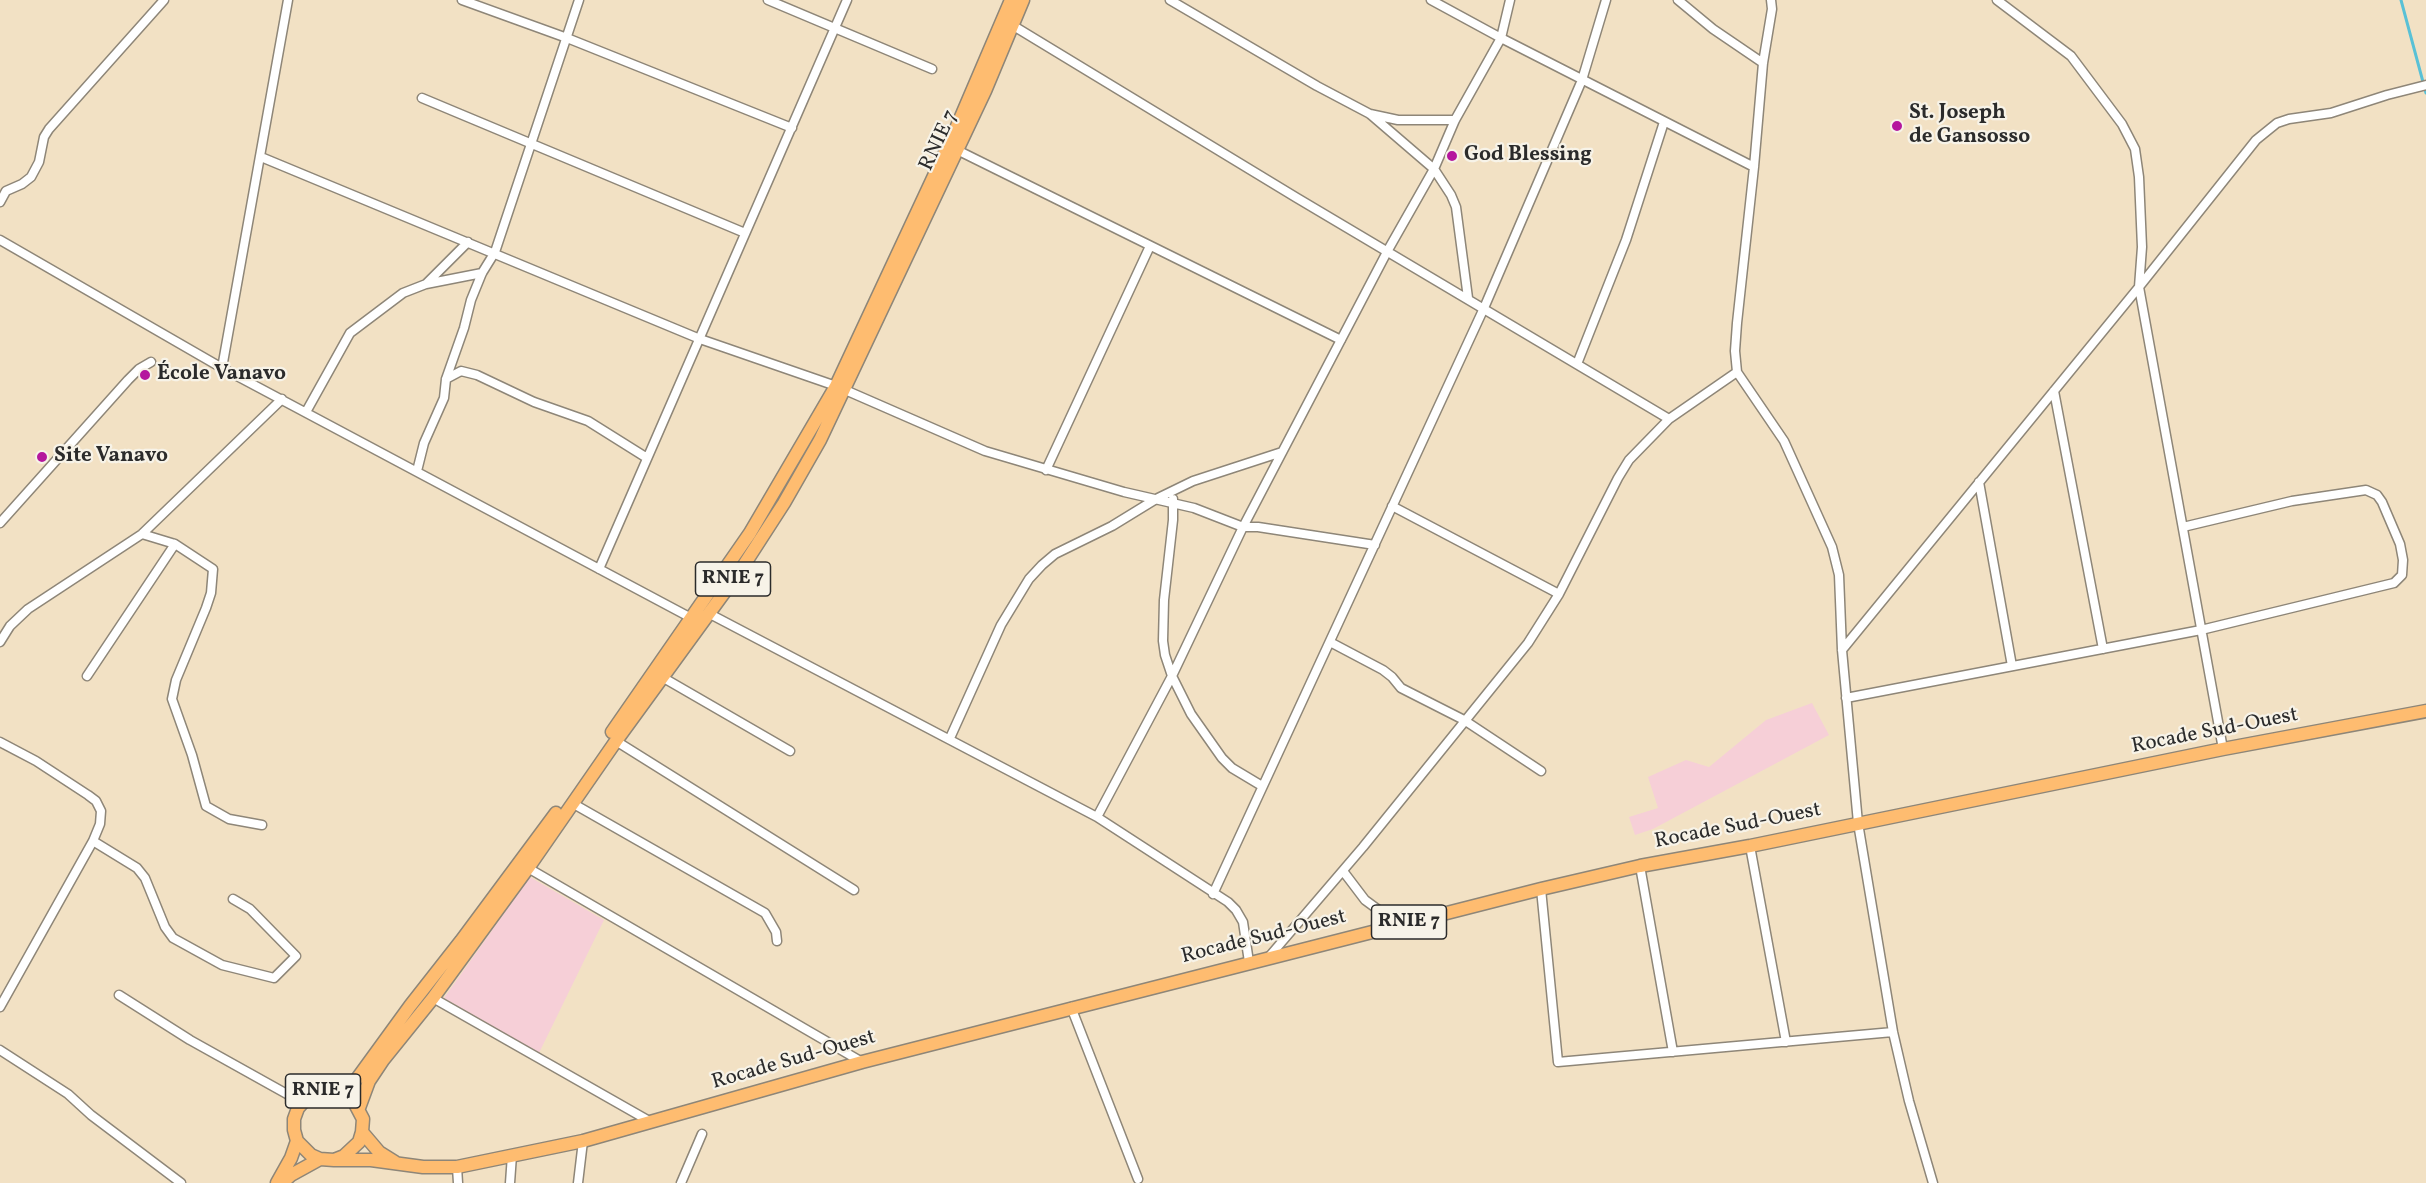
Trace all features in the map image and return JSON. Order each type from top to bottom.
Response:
[{"type":"main road","name":"RNIE 7","points":[[336,1091],[354,1083],[700,618],[742,568],[783,503],[820,440],[840,387],[1011,0]]},
{"type":"main road","name":"RNIE 7","points":[[358,1108],[369,1081],[528,868],[662,677],[840,387],[957,150],[1023,0]]},
{"type":"main road","name":"Rocade Sud-Ouest","points":[[334,1160],[370,1160],[401,1165],[457,1167],[583,1141],[862,1062],[1071,1007],[1541,889],[1640,866],[1750,846],[2223,749],[2426,711]]},
{"type":"main road","name":"RNIE 7","points":[[277,1183],[291,1158],[297,1141],[294,1119],[303,1102],[325,1090],[345,1095],[358,1108],[363,1119],[362,1132],[353,1150],[334,1160]]},
{"type":"main road","points":[[362,1132],[379,1152],[401,1165]]},
{"type":"main road","points":[[297,1141],[311,1155],[320,1159],[334,1160]]},
{"type":"main road","points":[[282,1183],[291,1174],[320,1159]]},
{"type":"street","points":[[0,202],[6,191],[31,177],[39,162],[44,137],[49,129],[164,0]]},
{"type":"street","points":[[222,368],[288,0]]},
{"type":"street","points":[[462,0],[567,38],[792,128]]},
{"type":"street","points":[[417,471],[424,443],[444,398],[446,379],[482,273],[495,252],[579,0]]},
{"type":"street","points":[[768,0],[932,69]]},
{"type":"street","points":[[599,569],[847,0]]},
{"type":"street","points":[[1170,0],[1317,86],[1370,114],[1434,170],[1451,195],[1456,207],[1468,298]]},
{"type":"street","points":[[1431,0],[1582,80],[1755,167]]},
{"type":"street","points":[[1097,817],[1172,676],[1243,527],[1388,250],[1434,170],[1455,120],[1501,38],[1510,0]]},
{"type":"street","points":[[1213,894],[1484,308],[1582,80],[1606,0]]},
{"type":"street","points":[[1678,0],[1713,29],[1763,63]]},
{"type":"street","points":[[1771,0],[1772,9],[1763,63],[1755,167],[1737,323],[1735,351],[1737,372],[1785,441],[1832,547],[1839,575],[1842,650],[1858,823],[1893,1032],[1909,1101],[1933,1183]]},
{"type":"street","points":[[1997,0],[2071,56],[2117,117],[2135,149],[2139,177],[2142,247],[2139,287],[2223,749]]},
{"type":"street","points":[[1012,25],[1669,419]]},
{"type":"street","points":[[1842,650],[2139,287],[2248,148],[2277,123],[2331,113],[2387,95],[2426,86]]},
{"type":"street","points":[[422,98],[745,234]]},
{"type":"street","points":[[1370,114],[1398,120],[1455,120]]},
{"type":"street","points":[[1577,364],[1626,240],[1665,122]]},
{"type":"street","points":[[957,150],[1341,340]]},
{"type":"street","points":[[261,157],[495,252],[700,339],[840,387],[985,451],[1046,470],[1194,508],[1243,527],[1258,527],[1374,545]]},
{"type":"street","points":[[0,240],[222,368],[599,569],[950,738],[1097,817],[1236,910],[1243,922],[1249,962]]},
{"type":"street","points":[[426,284],[468,242]]},
{"type":"street","points":[[1046,470],[1150,246]]},
{"type":"street","points":[[306,412],[350,333],[403,293],[426,284],[482,273]]},
{"type":"street","points":[[0,523],[128,380],[139,369],[151,362]]},
{"type":"street","points":[[446,379],[461,371],[477,375],[534,402],[588,421],[647,458]]},
{"type":"street","points":[[1268,958],[1343,871],[1527,643],[1559,594],[1618,478],[1636,452],[1669,419],[1737,372]]},
{"type":"street","points":[[2054,391],[2103,649]]},
{"type":"street","points":[[0,642],[10,627],[28,609],[142,534],[282,399]]},
{"type":"street","points":[[950,738],[1002,625],[1035,572],[1055,554],[1112,526],[1156,499],[1192,481],[1282,452]]},
{"type":"street","points":[[1979,482],[2012,666]]},
{"type":"street","points":[[1173,490],[1163,641],[1172,676],[1191,714],[1222,758],[1232,768],[1262,786]]},
{"type":"street","points":[[1846,698],[2202,630],[2394,583],[2402,575],[2403,560],[2400,544],[2382,502],[2377,495],[2366,490],[2292,501],[2183,527]]},
{"type":"street","points":[[1392,506],[1559,594]]},
{"type":"street","points":[[142,534],[175,544],[213,569],[211,593],[176,680],[172,699],[192,755],[206,806],[229,819],[262,825]]},
{"type":"street","points":[[87,676],[175,544]]},
{"type":"street","points":[[1330,642],[1383,670],[1406,691],[1464,720],[1541,771]]},
{"type":"street","points":[[662,677],[790,751]]},
{"type":"street","points":[[616,741],[854,890]]},
{"type":"street","points":[[0,742],[36,762],[96,801],[101,812],[100,824],[93,841],[0,1007]]},
{"type":"street","points":[[572,803],[765,913],[776,932],[777,941]]},
{"type":"street","points":[[93,841],[137,868],[145,878],[165,927],[173,938],[222,965],[274,978],[296,956],[250,909],[233,899]]},
{"type":"street","points":[[1750,846],[1786,1042]]},
{"type":"street","points":[[1640,866],[1673,1052]]},
{"type":"street","points":[[528,868],[862,1062]]},
{"type":"street","points":[[1343,871],[1365,900],[1399,925]]},
{"type":"street","points":[[1541,889],[1558,1062],[1893,1032]]},
{"type":"street","points":[[119,995],[190,1040],[303,1102]]},
{"type":"street","points":[[433,998],[651,1122]]},
{"type":"street","points":[[1071,1007],[1138,1179]]},
{"type":"street","points":[[0,1050],[68,1094],[91,1115],[181,1183]]},
{"type":"street","points":[[681,1183],[702,1134]]},
{"type":"street","points":[[578,1183],[583,1141]]},
{"type":"street","points":[[510,1183],[512,1155]]},
{"type":"street","points":[[457,1167],[458,1183]]},
{"type":"shaded area","points":[[1812,703],[1829,735],[1653,829],[1635,835],[1629,817],[1658,808],[1648,777],[1686,760],[1709,767],[1766,720]]},
{"type":"shaded area","points":[[530,877],[604,920],[539,1053],[444,998]]},
{"type":"waterway","points":[[2401,0],[2426,93]]},
{"type":"place","name":"St. Joseph de Gansosso","points":[[1897,126]]},
{"type":"place","name":"God Blessing","points":[[1452,156]]},
{"type":"place","name":"École Vanavo","points":[[145,375]]},
{"type":"place","name":"Site Vanavo","points":[[42,457]]}]
